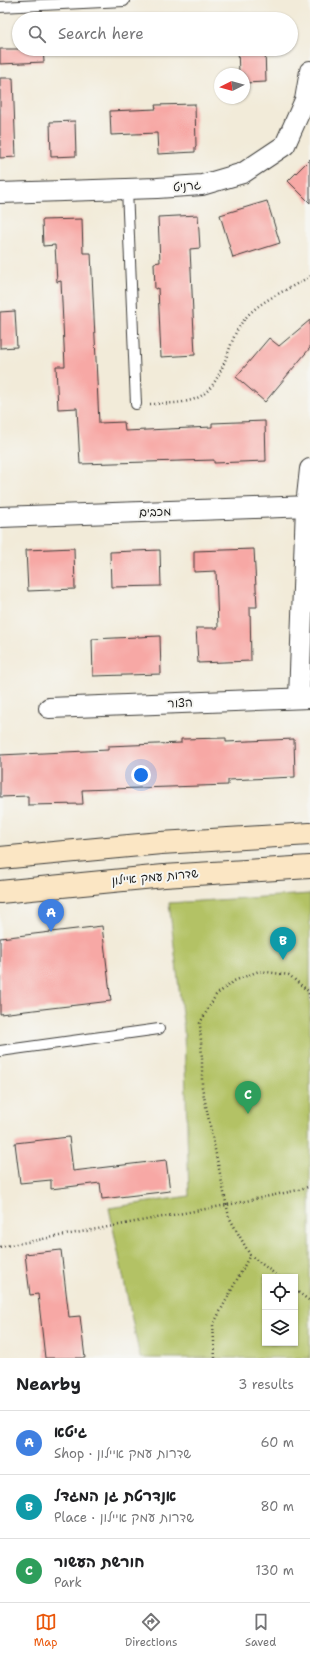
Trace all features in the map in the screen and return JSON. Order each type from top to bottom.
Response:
[{"type":"main road","points":[[0,858],[161,843],[310,834]]},
{"type":"main road","name":"שדרות עמק איילון","points":[[0,892],[156,877],[310,867]]},
{"type":"street","name":"גרניט","points":[[0,193],[202,185],[243,173],[285,145],[305,100],[310,71]]},
{"type":"street","points":[[305,698],[310,469]]},
{"type":"street","name":"מכבים","points":[[0,517],[308,506]]},
{"type":"street","name":"הצור","points":[[49,708],[305,698]]},
{"type":"lane","points":[[0,7],[124,1]]},
{"type":"lane","points":[[128,189],[136,404]]},
{"type":"lane","points":[[0,1051],[159,1029]]},
{"type":"path","points":[[136,404],[180,404],[200,398],[218,379],[234,336],[244,320],[257,306],[310,276]]},
{"type":"path","points":[[275,1274],[250,1256],[229,1217],[202,1087],[200,1023],[216,995],[234,981],[259,971],[289,974],[309,990],[310,998]]},
{"type":"path","points":[[0,1247],[227,1205],[303,1189],[310,1186]]},
{"type":"path","points":[[215,1358],[213,1325],[250,1256]]},
{"type":"path","points":[[298,1292],[310,1301]]},
{"type":"green space","points":[[310,894],[310,1358],[140,1358],[109,1208],[189,1196],[184,1031],[169,903]]},
{"type":"building","points":[[0,49],[12,49],[12,56],[44,56],[44,62],[0,64]]},
{"type":"building","points":[[238,56],[265,56],[266,82],[250,83],[250,68],[239,68]]},
{"type":"building","points":[[0,78],[13,78],[16,157],[0,158]]},
{"type":"building","points":[[195,104],[195,152],[158,154],[157,133],[111,135],[110,111],[156,109],[155,105]]},
{"type":"building","points":[[75,121],[76,156],[51,157],[50,122]]},
{"type":"building","points":[[310,159],[310,203],[288,181]]},
{"type":"building","points":[[267,201],[280,243],[233,258],[220,215]]},
{"type":"building","points":[[198,215],[200,248],[190,249],[195,355],[161,357],[158,288],[155,289],[154,263],[160,262],[158,217]]},
{"type":"building","points":[[82,219],[83,253],[91,253],[99,423],[124,422],[125,431],[212,427],[212,423],[265,421],[266,461],[214,463],[214,460],[80,464],[77,408],[58,409],[56,366],[65,366],[61,281],[57,282],[55,245],[43,246],[42,220]]},
{"type":"building","points":[[15,311],[17,347],[0,348],[0,312]]},
{"type":"building","points":[[310,320],[310,348],[265,402],[236,377],[269,338],[279,346]]},
{"type":"building","points":[[74,548],[75,589],[28,591],[26,550]]},
{"type":"building","points":[[254,549],[257,607],[250,607],[251,661],[198,663],[196,628],[218,628],[216,571],[194,572],[194,551]]},
{"type":"building","points":[[160,550],[161,586],[111,587],[110,552]]},
{"type":"building","points":[[160,636],[161,674],[93,676],[92,639]]},
{"type":"building","points":[[226,738],[226,742],[294,739],[295,777],[228,780],[228,785],[82,790],[83,804],[28,805],[28,796],[0,797],[0,755],[108,750],[108,746],[181,743],[181,739]]},
{"type":"building","points":[[102,926],[111,1001],[0,1014],[0,938]]},
{"type":"building","points":[[69,1137],[73,1171],[166,1160],[170,1191],[102,1199],[100,1183],[51,1189],[51,1180],[20,1183],[15,1143]]},
{"type":"building","points":[[61,1250],[69,1317],[80,1316],[85,1358],[45,1358],[38,1294],[30,1295],[25,1254]]},
{"type":"place","name":"גיטא","points":[[51,932]]},
{"type":"place","name":"אנדרטת גן המגדל","points":[[283,960]]},
{"type":"place","name":"חורשת העשור","points":[[248,1114]]}]
